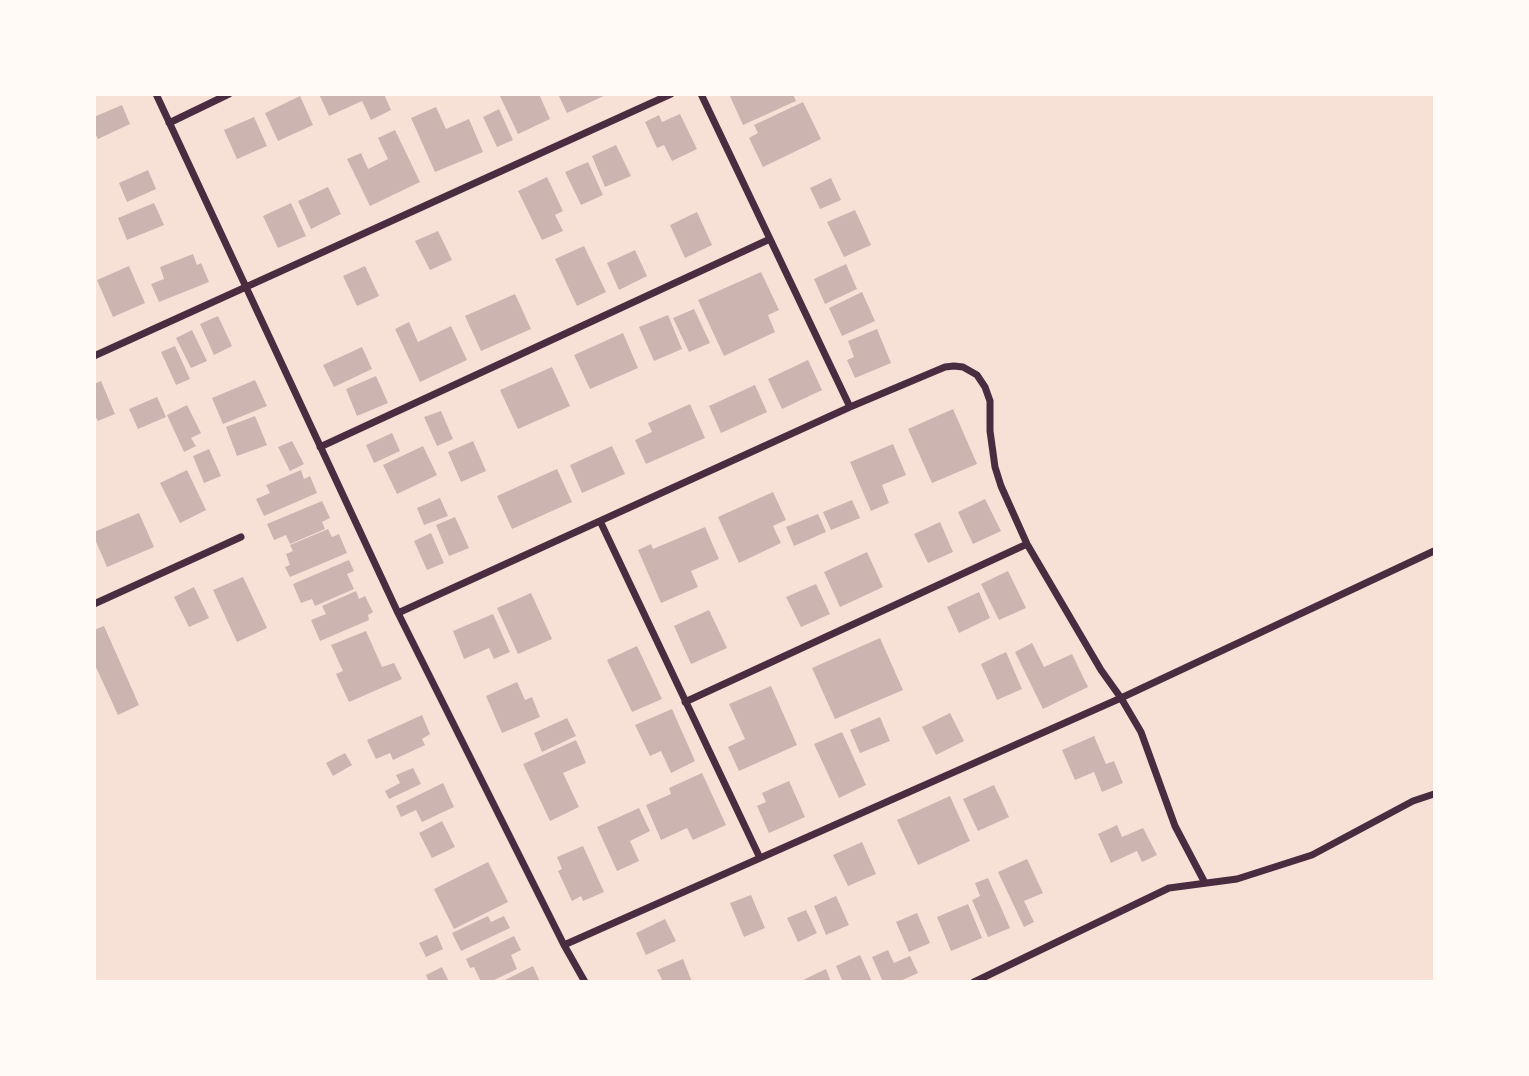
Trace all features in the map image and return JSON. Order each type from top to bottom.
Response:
[{"type":"street","points":[[156,94],[398,612],[584,982]]},
{"type":"street","points":[[169,123],[229,94]]},
{"type":"street","points":[[94,356],[671,94]]},
{"type":"street","points":[[701,94],[850,407]]},
{"type":"street","points":[[320,447],[770,239]]},
{"type":"street","points":[[398,612],[850,407],[937,371],[954,366],[963,367],[976,375],[985,387],[990,401],[990,431],[995,467],[1027,544],[1141,732],[1175,826],[1205,883]]},
{"type":"street","points":[[600,521],[760,858]]},
{"type":"street","points":[[94,604],[241,537]]},
{"type":"street","points":[[685,702],[1027,544]]},
{"type":"street","points":[[564,945],[1121,698],[1434,551]]},
{"type":"street","points":[[974,982],[1169,888],[1237,879],[1312,855],[1413,801],[1434,794]]},
{"type":"building","points":[[319,94],[384,94],[391,110],[371,120],[362,101],[329,116]]},
{"type":"building","points":[[499,94],[539,94],[550,119],[518,134]]},
{"type":"building","points":[[558,94],[608,94],[567,113]]},
{"type":"building","points":[[729,94],[793,94],[796,101],[743,125]]},
{"type":"building","points":[[300,96],[313,125],[278,141],[265,113]]},
{"type":"building","points":[[803,102],[821,139],[763,167],[749,138],[758,133],[754,125]]},
{"type":"building","points":[[122,105],[130,124],[98,139],[94,131],[94,117]]},
{"type":"building","points":[[436,107],[446,129],[469,119],[483,152],[435,172],[411,118]]},
{"type":"building","points":[[499,109],[513,140],[497,147],[483,117]]},
{"type":"building","points":[[680,114],[697,149],[672,161],[664,145],[657,148],[645,122],[659,115],[662,122]]},
{"type":"building","points":[[254,117],[267,146],[237,159],[224,130]]},
{"type":"building","points":[[395,130],[420,182],[370,206],[347,159],[361,153],[368,169],[388,159],[378,138]]},
{"type":"building","points":[[616,145],[631,176],[605,187],[592,156]]},
{"type":"building","points":[[588,162],[603,195],[581,205],[565,172]]},
{"type":"building","points":[[148,170],[156,189],[127,202],[119,183]]},
{"type":"building","points":[[547,177],[563,211],[555,215],[563,231],[542,240],[518,191]]},
{"type":"building","points":[[831,178],[841,200],[820,209],[810,188]]},
{"type":"building","points":[[328,187],[341,214],[311,229],[298,201]]},
{"type":"building","points":[[154,203],[164,225],[127,240],[118,218]]},
{"type":"building","points":[[291,203],[306,236],[278,248],[263,216]]},
{"type":"building","points":[[855,210],[871,245],[844,257],[827,222]]},
{"type":"building","points":[[697,212],[712,245],[685,258],[670,225]]},
{"type":"building","points":[[438,231],[452,260],[430,270],[415,241]]},
{"type":"building","points":[[584,246],[606,292],[577,306],[555,259]]},
{"type":"building","points":[[635,250],[647,276],[619,290],[607,263]]},
{"type":"building","points":[[193,254],[197,265],[201,263],[209,282],[159,302],[151,284],[164,279],[160,267]]},
{"type":"building","points":[[846,264],[857,289],[825,304],[814,279]]},
{"type":"building","points":[[129,266],[145,303],[113,317],[97,280]]},
{"type":"building","points":[[365,266],[379,296],[357,306],[343,276]]},
{"type":"building","points":[[761,272],[779,310],[768,315],[775,332],[724,356],[698,300]]},
{"type":"building","points":[[862,292],[875,321],[842,336],[829,308]]},
{"type":"building","points":[[515,294],[531,329],[481,351],[465,316]]},
{"type":"building","points":[[694,309],[710,343],[689,352],[673,318]]},
{"type":"building","points":[[668,315],[682,349],[654,361],[639,327]]},
{"type":"building","points":[[218,316],[232,346],[214,355],[200,324]]},
{"type":"building","points":[[409,322],[418,342],[451,326],[467,360],[420,382],[395,329]]},
{"type":"building","points":[[877,329],[891,363],[855,378],[847,360],[854,357],[848,341]]},
{"type":"building","points":[[192,330],[207,361],[191,368],[176,338]]},
{"type":"building","points":[[623,333],[638,368],[590,389],[574,355]]},
{"type":"building","points":[[175,346],[190,379],[176,385],[161,352]]},
{"type":"building","points":[[362,347],[372,369],[334,387],[323,365]]},
{"type":"building","points":[[808,360],[822,390],[782,409],[768,379]]},
{"type":"building","points":[[552,367],[570,406],[518,429],[500,390]]},
{"type":"building","points":[[376,376],[388,403],[357,416],[346,389]]},
{"type":"building","points":[[255,380],[267,406],[223,424],[212,398]]},
{"type":"building","points":[[101,381],[115,414],[98,421],[94,414],[94,384]]},
{"type":"building","points":[[755,385],[767,412],[721,433],[709,406]]},
{"type":"building","points":[[157,397],[166,417],[138,429],[129,409]]},
{"type":"building","points":[[690,404],[705,438],[646,464],[635,440],[652,432],[648,423]]},
{"type":"building","points":[[187,405],[201,433],[191,438],[196,446],[184,452],[167,415]]},
{"type":"building","points":[[953,409],[977,464],[932,483],[908,429]]},
{"type":"building","points":[[441,411],[453,439],[437,446],[424,417]]},
{"type":"building","points":[[255,416],[267,445],[237,456],[226,427]]},
{"type":"building","points":[[392,433],[400,451],[374,463],[366,445]]},
{"type":"building","points":[[292,441],[304,464],[290,471],[278,447]]},
{"type":"building","points":[[473,441],[486,471],[461,482],[448,452]]},
{"type":"building","points":[[893,444],[906,475],[882,485],[889,503],[871,511],[850,462]]},
{"type":"building","points":[[423,446],[437,475],[397,494],[383,465]]},
{"type":"building","points":[[612,446],[625,474],[582,493],[570,465]]},
{"type":"building","points":[[209,449],[221,476],[204,483],[193,456]]},
{"type":"building","points":[[557,469],[572,502],[512,529],[497,496]]},
{"type":"building","points":[[187,470],[206,510],[180,523],[160,483]]},
{"type":"building","points":[[301,470],[304,479],[310,476],[317,493],[264,516],[256,499],[270,493],[266,485]]},
{"type":"building","points":[[773,492],[786,520],[773,526],[781,543],[739,563],[718,517]]},
{"type":"building","points":[[440,498],[448,516],[424,525],[417,508]]},
{"type":"building","points":[[985,499],[1001,531],[973,544],[958,512]]},
{"type":"building","points":[[852,500],[860,518],[831,530],[823,512]]},
{"type":"building","points":[[322,501],[330,518],[322,522],[325,529],[290,544],[286,535],[274,540],[267,524]]},
{"type":"building","points":[[139,513],[154,547],[107,567],[94,532]]},
{"type":"building","points":[[818,514],[826,532],[794,546],[786,527]]},
{"type":"building","points":[[455,517],[469,548],[449,556],[436,525]]},
{"type":"building","points":[[940,522],[953,552],[928,563],[914,534]]},
{"type":"building","points":[[705,527],[719,559],[691,571],[698,587],[661,603],[638,550],[651,544],[653,549]]},
{"type":"building","points":[[328,529],[332,537],[339,534],[347,553],[290,577],[285,567],[290,565],[286,554],[293,551],[290,545]]},
{"type":"building","points":[[431,533],[444,563],[427,570],[414,541]]},
{"type":"building","points":[[867,552],[883,587],[840,607],[824,572]]},
{"type":"building","points":[[349,560],[354,571],[347,574],[354,589],[315,606],[312,599],[301,603],[293,584]]},
{"type":"building","points":[[1008,571],[1026,608],[999,620],[981,584]]},
{"type":"building","points":[[243,577],[267,628],[237,642],[213,590]]},
{"type":"building","points":[[816,584],[830,614],[801,627],[786,597]]},
{"type":"building","points":[[194,587],[209,618],[189,627],[174,597]]},
{"type":"building","points":[[356,591],[359,599],[365,596],[373,612],[368,615],[369,620],[320,641],[311,620],[326,614],[322,606]]},
{"type":"building","points":[[979,592],[990,618],[959,633],[947,607]]},
{"type":"building","points":[[531,593],[552,639],[518,654],[497,608]]},
{"type":"building","points":[[709,610],[727,648],[691,664],[674,626]]},
{"type":"building","points":[[493,614],[510,652],[494,659],[489,648],[464,659],[453,631]]},
{"type":"building","points":[[104,626],[139,705],[118,715],[94,663],[94,630]]},
{"type":"building","points":[[366,631],[382,667],[394,663],[402,679],[349,702],[336,674],[343,671],[331,645]]},
{"type":"building","points":[[880,638],[903,690],[835,719],[812,668]]},
{"type":"building","points":[[1032,643],[1044,667],[1072,654],[1088,687],[1043,709],[1015,652]]},
{"type":"building","points":[[637,646],[662,699],[632,712],[607,660]]},
{"type":"building","points":[[1006,652],[1022,689],[997,700],[981,664]]},
{"type":"building","points":[[517,682],[525,700],[532,697],[540,717],[502,733],[486,696]]},
{"type":"building","points":[[771,686],[797,745],[739,771],[728,747],[745,739],[729,704]]},
{"type":"building","points":[[672,709],[695,761],[671,773],[661,751],[650,756],[635,725]]},
{"type":"building","points":[[950,713],[964,741],[936,755],[922,727]]},
{"type":"building","points":[[422,715],[430,734],[422,739],[425,745],[393,760],[390,753],[376,759],[367,740]]},
{"type":"building","points":[[880,717],[890,741],[860,753],[850,730]]},
{"type":"building","points":[[567,718],[576,736],[542,752],[534,733]]},
{"type":"building","points":[[842,732],[866,785],[839,798],[814,744]]},
{"type":"building","points":[[1094,736],[1106,764],[1114,761],[1123,783],[1102,792],[1094,772],[1075,780],[1062,750]]},
{"type":"building","points":[[576,740],[586,763],[563,773],[579,807],[550,821],[523,764]]},
{"type":"building","points":[[345,753],[352,765],[333,776],[326,763]]},
{"type":"building","points":[[413,768],[421,784],[389,799],[385,791],[400,783],[396,775]]},
{"type":"building","points":[[702,773],[726,825],[693,840],[687,828],[661,840],[646,805],[671,794],[669,788]]},
{"type":"building","points":[[789,781],[805,817],[769,833],[757,806],[766,802],[762,793]]},
{"type":"building","points":[[443,783],[454,807],[422,822],[416,810],[401,817],[396,806]]},
{"type":"building","points":[[994,785],[1009,817],[978,831],[963,799]]},
{"type":"building","points":[[950,796],[970,841],[918,865],[897,820]]},
{"type":"building","points":[[639,808],[650,831],[630,841],[639,861],[617,871],[597,827]]},
{"type":"building","points":[[442,821],[455,847],[432,858],[419,833]]},
{"type":"building","points":[[1117,825],[1122,837],[1143,828],[1157,855],[1142,862],[1137,851],[1111,863],[1098,834]]},
{"type":"building","points":[[862,842],[876,874],[848,886],[833,855]]},
{"type":"building","points":[[583,846],[604,892],[583,901],[581,896],[572,901],[558,871],[562,869],[557,857]]},
{"type":"building","points":[[1027,859],[1043,893],[1024,901],[1034,922],[1024,927],[998,872]]},
{"type":"building","points":[[488,862],[508,902],[454,929],[434,889]]},
{"type":"building","points":[[988,878],[1010,928],[988,937],[972,900],[980,896],[975,883]]},
{"type":"building","points":[[751,895],[765,928],[744,937],[730,903]]},
{"type":"building","points":[[836,896],[849,925],[826,935],[814,906]]},
{"type":"building","points":[[968,904],[982,938],[951,951],[937,917]]},
{"type":"building","points":[[806,910],[817,933],[798,942],[787,918]]},
{"type":"building","points":[[917,913],[930,943],[909,952],[896,922]]},
{"type":"building","points":[[488,916],[491,922],[504,916],[510,928],[461,951],[452,933]]},
{"type":"building","points":[[665,919],[676,941],[646,955],[636,933]]},
{"type":"building","points":[[437,935],[443,949],[426,957],[419,943]]},
{"type":"building","points":[[514,936],[521,950],[511,955],[517,969],[490,982],[481,982],[474,967],[470,968],[466,959]]},
{"type":"building","points":[[888,950],[894,963],[910,956],[918,973],[898,982],[883,982],[872,957]]},
{"type":"building","points":[[860,955],[872,982],[843,982],[836,966]]},
{"type":"building","points":[[683,959],[692,982],[657,982],[662,979],[657,970]]},
{"type":"building","points":[[533,966],[540,982],[501,982]]},
{"type":"building","points":[[442,967],[449,982],[429,982],[426,975]]},
{"type":"building","points":[[826,969],[831,982],[803,982],[803,980]]}]
